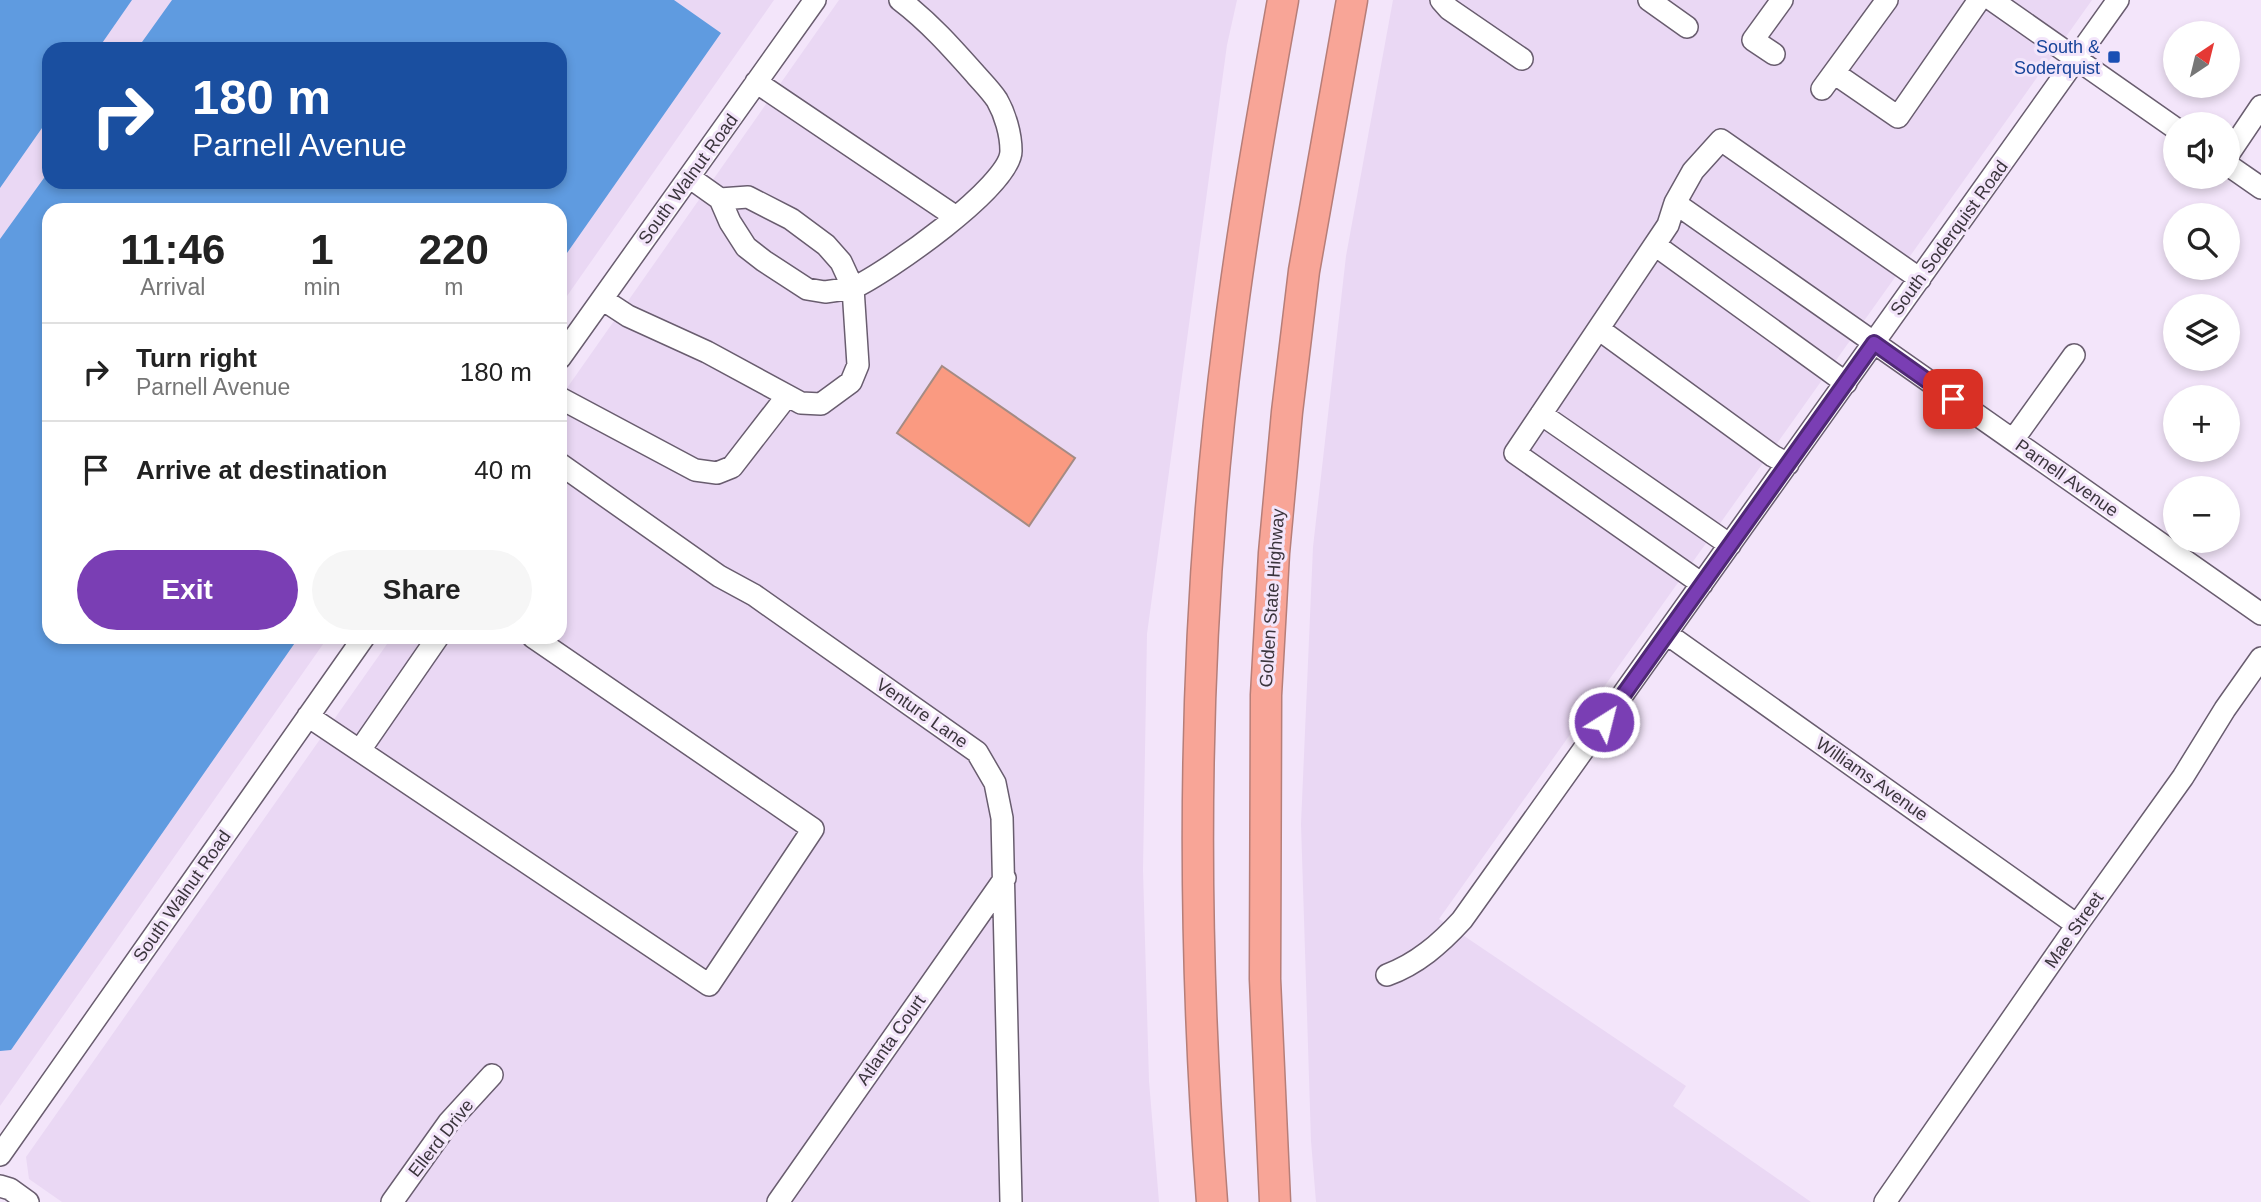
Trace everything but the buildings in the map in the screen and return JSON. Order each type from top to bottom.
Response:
[{"type":"highway","points":[[1213,1202],[1198,916],[1198,771],[1203,626],[1229,337],[1249,193],[1283,0]]},
{"type":"highway","name":"Golden State Highway","points":[[1275,1202],[1265,979],[1266,695],[1273,566],[1287,412],[1304,271],[1352,0]]},
{"type":"street","name":"South Walnut Road","points":[[567,348],[815,0]]},
{"type":"street","points":[[689,177],[720,199],[730,222],[746,247],[807,289],[825,292],[853,288],[873,278],[935,236],[1002,173],[1012,153],[1009,129],[997,99],[927,21],[900,0]]},
{"type":"street","points":[[1441,0],[1449,9],[1522,59]]},
{"type":"street","points":[[1774,54],[1753,40],[1782,0]]},
{"type":"street","points":[[1887,0],[1828,81],[1898,117],[1992,1],[2163,120]]},
{"type":"street","name":"South Soderquist Road","points":[[1387,975],[1405,968],[1441,943],[1462,920],[2118,0]]},
{"type":"street","points":[[1662,4],[1687,27]]},
{"type":"street","points":[[757,82],[956,217]]},
{"type":"street","points":[[2240,137],[2261,106]]},
{"type":"street","points":[[1702,584],[1515,453],[1668,225],[1675,203],[1693,171],[1721,140],[1920,279]]},
{"type":"street","points":[[2240,172],[2261,187]]},
{"type":"street","points":[[602,299],[628,316],[707,352],[802,403],[821,404],[851,382],[858,365],[853,288],[841,262],[826,245],[791,219],[748,197],[720,199]]},
{"type":"street","name":"Parnell Avenue","points":[[1675,203],[2261,614]]},
{"type":"street","points":[[1655,245],[1846,383]]},
{"type":"street","points":[[1600,330],[1773,456],[1788,464]]},
{"type":"street","points":[[2013,440],[2074,355]]},
{"type":"street","points":[[567,402],[695,470],[717,473],[732,467],[787,396]]},
{"type":"street","points":[[1541,414],[1730,545]]},
{"type":"street","name":"Venture Lane","points":[[567,469],[719,576],[754,595],[977,751],[995,783],[1002,818],[1012,1202]]},
{"type":"street","name":"Williams Avenue","points":[[1667,634],[2077,925]]},
{"type":"street","name":"South Walnut Road","points":[[0,1156],[359,644]]},
{"type":"street","points":[[360,750],[433,644]]},
{"type":"street","points":[[308,716],[709,985],[813,829],[543,644]]},
{"type":"street","name":"Mae Street","points":[[1885,1202],[2183,777],[2225,709],[2261,658]]},
{"type":"street","name":"Atlanta Court","points":[[778,1202],[1004,878]]},
{"type":"street","name":"Ellerd Drive","points":[[392,1202],[449,1122],[492,1075]]},
{"type":"street","points":[[0,1186],[28,1202]]},
{"type":"shaded area","points":[[0,0],[774,0],[567,296],[567,203],[42,203],[42,644],[323,644],[0,1106]]},
{"type":"shaded area","points":[[839,0],[1237,0],[1227,45],[1147,634],[1143,870],[1149,1081],[1159,1202],[62,1202],[29,1179],[26,1157],[387,644],[567,644],[567,388]]},
{"type":"shaded area","points":[[1393,0],[2092,0],[1439,919],[1686,1086],[1673,1106],[1811,1202],[1316,1202],[1311,1141],[1301,824],[1313,547],[1346,256]]},
{"type":"water","points":[[0,0],[132,0],[103,42],[42,42],[42,128],[0,188]]},
{"type":"water","points":[[172,0],[674,0],[721,33],[567,253],[567,203],[42,203],[42,644],[294,644],[11,1050],[0,1051],[0,239],[42,181],[42,189],[567,189],[567,42],[142,42]]},
{"type":"place","name":"South & Soderquist","points":[[2114,57]]},
{"type":"route","points":[[1604,722],[1874,343],[1953,399]]}]
